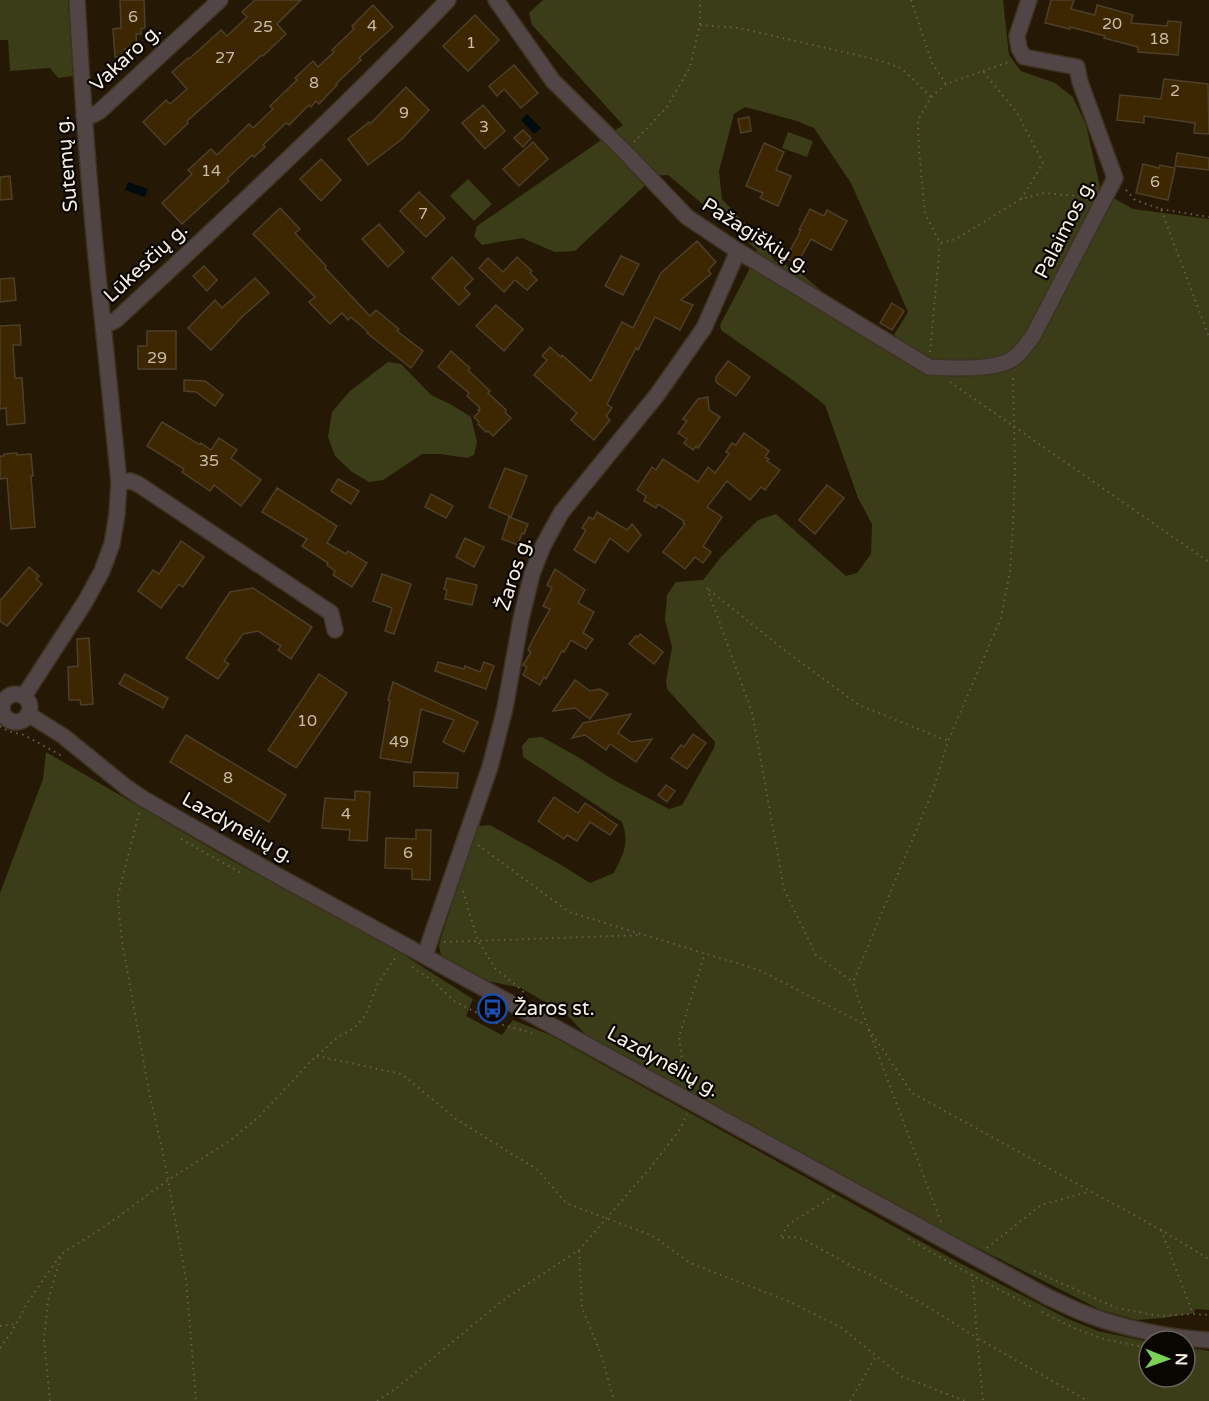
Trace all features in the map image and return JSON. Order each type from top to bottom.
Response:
[{"type":"street","name":"Sutemų g.","points":[[77,0],[84,116],[103,324]]},
{"type":"street","name":"Vakaro g.","points":[[84,116],[93,116],[100,111],[220,0]]},
{"type":"street","name":"Lūkesčių g.","points":[[24,696],[85,602],[102,570],[112,544],[119,482],[103,324],[116,320],[274,173],[448,0]]},
{"type":"street","name":"Pažagiškių g.","points":[[496,0],[553,81],[625,152],[687,218],[929,368],[962,369],[1002,364],[1013,359]]},
{"type":"street","points":[[1024,57],[1019,48],[1017,36],[1029,0]]},
{"type":"street","name":"Palaimos g.","points":[[1013,359],[1033,336],[1115,178],[1080,82],[1077,67],[1024,57]]},
{"type":"street","name":"Žaros g.","points":[[427,949],[490,767],[505,708],[521,619],[532,574],[543,546],[561,513],[657,395],[705,328],[738,251]]},
{"type":"street","points":[[119,482],[130,481],[138,484],[331,613],[334,630]]},
{"type":"street","points":[[17,694],[24,696],[30,708],[28,714],[24,719],[11,721],[3,712],[2,699],[17,694]]},
{"type":"street","name":"Lazdynėlių g.","points":[[28,714],[63,736],[126,788],[271,872],[403,944],[427,949],[692,1102],[1048,1297],[1088,1315],[1113,1323],[1175,1337],[1209,1340]]},
{"type":"path","points":[[625,152],[667,106],[690,67],[700,25],[700,0]]},
{"type":"path","points":[[911,0],[932,63],[946,84]]},
{"type":"path","points":[[700,25],[739,28],[878,60],[901,68],[931,97]]},
{"type":"path","points":[[1024,57],[946,84],[931,97],[918,120],[925,213],[940,243],[929,368],[1209,562]]},
{"type":"path","points":[[983,71],[1017,113],[1043,163],[1021,199]]},
{"type":"path","points":[[1115,178],[1135,200],[1161,209],[1209,218]]},
{"type":"path","points":[[940,243],[956,239],[1021,199],[1044,193],[1104,198]]},
{"type":"path","points":[[1161,209],[1209,337]]},
{"type":"path","points":[[853,982],[933,790],[948,741],[1001,618],[1010,571],[1015,472],[1013,359]]},
{"type":"path","points":[[943,1227],[853,982],[816,955],[784,889],[752,712],[707,588],[787,652],[859,705],[948,741]]},
{"type":"path","points":[[142,798],[118,895],[119,915],[124,957],[186,1278],[196,1401]]},
{"type":"path","points":[[466,836],[568,912],[759,970],[867,1025],[912,1093],[1161,1230],[1209,1259]]},
{"type":"path","points":[[455,867],[478,940],[495,968],[526,994]]},
{"type":"path","points":[[427,949],[478,940],[645,935]]},
{"type":"path","points":[[0,1348],[61,1254],[104,1227],[168,1180],[228,1142],[259,1117],[316,1056],[338,1037],[354,1028],[366,1015],[378,983],[403,944]]},
{"type":"path","points":[[377,1401],[398,1387],[502,1301],[579,1250],[651,1167],[680,1129],[692,1102],[686,1085],[679,1037],[705,953]]},
{"type":"path","points":[[316,1056],[402,1074],[456,1119],[538,1170],[566,1203],[653,1236],[690,1263],[788,1301],[842,1328],[901,1376],[965,1401]]},
{"type":"path","points":[[843,1184],[833,1197],[789,1224],[780,1238],[803,1239],[853,1268],[908,1295],[977,1338],[1088,1401]]},
{"type":"path","points":[[983,1401],[971,1267],[976,1257],[1041,1205],[1090,1191]]},
{"type":"path","points":[[1161,1230],[1193,1314]]},
{"type":"path","points":[[579,1250],[582,1308],[601,1354],[614,1401]]},
{"type":"path","points":[[51,1401],[44,1340],[48,1300],[61,1254]]},
{"type":"path","points":[[1026,1268],[1118,1308],[1160,1316],[1209,1315]]},
{"type":"path","points":[[0,1326],[16,1323]]},
{"type":"path","points":[[850,1401],[876,1356]]},
{"type":"green space","points":[[0,0],[68,0],[73,76],[58,78],[50,68],[10,71],[8,40],[0,40]]},
{"type":"green space","points":[[543,0],[1003,0],[1009,55],[1021,71],[1055,83],[1073,97],[1086,125],[1101,191],[1133,209],[1209,219],[1209,1310],[1195,1309],[1194,1313],[1137,1320],[1101,1310],[950,1234],[750,1127],[587,1036],[567,1015],[521,988],[483,980],[446,961],[441,955],[440,941],[477,826],[490,825],[590,883],[614,873],[623,854],[625,837],[622,822],[523,757],[522,746],[529,738],[542,737],[612,779],[669,809],[682,805],[714,748],[715,742],[667,689],[666,681],[672,647],[665,620],[667,595],[676,582],[703,580],[721,557],[758,520],[776,514],[846,576],[857,573],[871,554],[872,524],[858,498],[825,405],[721,330],[720,325],[757,250],[668,175],[655,176],[575,251],[555,252],[522,238],[482,245],[474,236],[477,226],[623,125],[532,25],[529,13]],"holes":[[[745,107],[814,128],[851,183],[908,312],[892,338],[826,295],[796,269],[775,261],[755,234],[722,199],[719,171],[734,114]]]},
{"type":"green space","points":[[788,132],[813,141],[807,157],[782,148]]},
{"type":"green space","points":[[468,179],[492,204],[474,221],[450,196]]},
{"type":"green space","points":[[388,362],[401,364],[431,395],[471,417],[477,442],[474,455],[467,458],[422,454],[383,480],[369,482],[352,472],[335,456],[328,437],[332,412],[350,391]]},
{"type":"green space","points":[[46,752],[231,860],[382,941],[473,999],[466,1016],[502,1035],[513,1020],[550,1035],[956,1261],[1066,1318],[1098,1331],[1137,1339],[1137,1389],[1197,1389],[1197,1349],[1209,1351],[1209,1401],[0,1401],[0,893],[43,779]]},
{"type":"shaded area","points":[[527,114],[541,128],[534,134],[521,120]]},
{"type":"shaded area","points":[[128,182],[148,189],[145,197],[125,190]]},
{"type":"building","points":[[120,0],[144,0],[145,28],[141,29],[141,34],[136,34],[137,48],[125,49],[125,56],[115,57],[113,29],[121,28]]},
{"type":"building","points":[[255,0],[301,0],[277,24],[286,34],[187,121],[188,123],[165,145],[143,122],[166,100],[170,104],[187,89],[172,72],[221,30],[227,36],[247,17],[242,12]]},
{"type":"building","points":[[1051,0],[1074,0],[1071,9],[1095,15],[1097,5],[1133,15],[1131,23],[1167,26],[1168,21],[1181,22],[1178,55],[1138,52],[1138,47],[1104,38],[1105,36],[1045,23]]},
{"type":"building","points":[[373,5],[393,27],[359,58],[361,60],[319,104],[316,101],[311,107],[309,105],[289,125],[286,123],[263,145],[265,147],[254,157],[252,155],[227,179],[229,181],[182,224],[162,203],[192,174],[188,170],[211,149],[217,155],[249,124],[253,128],[273,109],[270,106],[313,61],[318,67],[334,52],[332,50],[354,29],[352,26]]},
{"type":"building","points":[[475,15],[499,40],[468,71],[443,46]]},
{"type":"building","points":[[514,65],[538,93],[521,108],[504,89],[497,96],[489,86]]},
{"type":"building","points":[[1164,79],[1208,84],[1209,134],[1194,133],[1195,123],[1144,116],[1144,123],[1117,120],[1120,95],[1161,99]]},
{"type":"building","points":[[406,87],[429,110],[402,139],[368,165],[348,139],[369,122],[370,124]]},
{"type":"building","points":[[483,105],[505,131],[485,149],[462,123]]},
{"type":"building","points":[[749,117],[751,131],[741,133],[738,119]]},
{"type":"building","points":[[523,130],[531,138],[523,147],[514,138]]},
{"type":"building","points":[[533,142],[548,159],[519,186],[503,169]]},
{"type":"building","points":[[764,143],[784,152],[776,170],[791,176],[778,206],[760,198],[763,193],[746,186]]},
{"type":"building","points":[[1177,153],[1209,158],[1209,170],[1175,166]]},
{"type":"building","points":[[321,159],[341,180],[321,201],[300,179]]},
{"type":"building","points":[[1143,164],[1159,168],[1160,165],[1175,168],[1168,200],[1136,193]]},
{"type":"building","points":[[10,176],[12,199],[0,200],[0,177]]},
{"type":"building","points":[[419,192],[445,218],[426,237],[400,211]]},
{"type":"building","points":[[280,208],[300,229],[295,233],[370,316],[376,310],[399,329],[397,331],[423,351],[411,368],[367,333],[351,317],[348,320],[342,313],[330,324],[309,302],[315,297],[253,234]]},
{"type":"building","points":[[810,209],[824,216],[827,210],[847,221],[831,250],[811,239],[797,264],[786,258]]},
{"type":"building","points":[[379,224],[404,252],[388,267],[362,239]]},
{"type":"building","points":[[697,241],[716,262],[708,270],[711,274],[681,300],[693,305],[680,330],[655,317],[607,404],[612,408],[606,416],[610,420],[594,440],[571,420],[577,413],[534,375],[547,360],[542,356],[550,347],[591,381],[622,322],[633,328],[661,273]]},
{"type":"building","points":[[621,256],[639,264],[623,295],[605,286]]},
{"type":"building","points":[[452,257],[473,279],[464,288],[470,294],[459,305],[432,278]]},
{"type":"building","points":[[517,257],[532,271],[530,273],[537,280],[527,290],[515,280],[504,292],[479,268],[488,258],[503,272]]},
{"type":"building","points":[[204,266],[217,280],[207,291],[193,276]]},
{"type":"building","points":[[14,278],[16,300],[0,302],[0,279]]},
{"type":"building","points":[[255,278],[269,293],[243,316],[211,350],[188,328],[215,300],[222,308]]},
{"type":"building","points":[[892,303],[904,311],[892,330],[880,323]]},
{"type":"building","points":[[496,305],[523,329],[504,351],[476,326]]},
{"type":"building","points":[[20,325],[21,345],[13,345],[15,378],[22,378],[25,423],[7,425],[6,408],[0,409],[0,326]]},
{"type":"building","points":[[147,331],[176,331],[176,369],[138,369],[138,346],[147,346]]},
{"type":"building","points":[[451,351],[470,368],[468,370],[490,391],[488,393],[511,418],[493,436],[478,424],[479,422],[474,417],[480,408],[467,396],[469,393],[438,367]]},
{"type":"building","points":[[728,361],[750,377],[736,396],[716,382],[716,377]]},
{"type":"building","points":[[184,380],[205,381],[223,395],[215,406],[196,392],[184,391]]},
{"type":"building","points":[[708,397],[709,410],[720,417],[698,448],[696,446],[693,450],[684,443],[687,439],[678,433],[687,421],[683,419],[698,399]]},
{"type":"building","points":[[162,422],[211,450],[219,438],[237,450],[231,458],[261,480],[241,506],[214,485],[210,491],[182,472],[184,469],[147,446]]},
{"type":"building","points":[[744,433],[769,451],[765,457],[769,459],[767,461],[780,470],[765,490],[761,487],[750,500],[727,481],[707,507],[722,517],[703,546],[711,552],[703,563],[695,557],[685,569],[663,552],[685,524],[684,521],[658,504],[656,508],[644,501],[646,496],[637,490],[652,467],[656,470],[663,459],[698,482],[708,467],[715,473],[729,454],[726,452],[732,443],[736,445]]},
{"type":"building","points":[[17,453],[17,455],[31,454],[35,527],[11,529],[7,478],[0,479],[0,456]]},
{"type":"building","points":[[505,468],[527,476],[511,517],[489,507]]},
{"type":"building","points":[[338,479],[359,491],[351,504],[331,491]]},
{"type":"building","points":[[827,485],[844,498],[815,534],[799,520]]},
{"type":"building","points":[[277,488],[337,526],[327,543],[346,554],[348,551],[367,563],[352,587],[333,575],[335,571],[327,565],[328,563],[302,546],[307,539],[262,512]]},
{"type":"building","points":[[431,494],[453,506],[446,518],[425,507]]},
{"type":"building","points":[[597,512],[627,530],[632,524],[641,535],[628,552],[610,538],[595,563],[574,550],[586,530],[582,528],[589,517],[593,519]]},
{"type":"building","points":[[509,517],[528,524],[518,545],[502,539]]},
{"type":"building","points":[[465,538],[484,547],[474,567],[456,557]]},
{"type":"building","points":[[181,541],[204,557],[183,587],[179,584],[161,608],[138,591],[153,570],[159,574]]},
{"type":"building","points":[[29,567],[39,576],[36,579],[42,584],[7,626],[0,621],[0,601]]},
{"type":"building","points":[[555,569],[585,590],[578,603],[594,612],[583,633],[593,639],[586,649],[571,640],[540,685],[523,675],[527,667],[523,665],[531,652],[528,650],[532,641],[550,609],[543,606],[552,588],[547,585]]},
{"type":"building","points":[[382,574],[411,584],[394,634],[385,631],[392,608],[373,601]]},
{"type":"building","points":[[447,578],[477,585],[472,605],[445,599],[447,590],[444,589]]},
{"type":"building","points":[[253,588],[312,627],[291,659],[278,650],[281,646],[258,631],[243,634],[224,661],[229,664],[218,679],[186,658],[230,592]]},
{"type":"building","points":[[640,634],[663,652],[654,664],[629,644]]},
{"type":"building","points":[[89,638],[93,704],[81,705],[80,700],[69,700],[68,667],[78,666],[77,639]]},
{"type":"building","points":[[438,662],[464,669],[465,666],[480,672],[484,662],[494,666],[486,689],[435,671]]},
{"type":"building","points":[[125,674],[168,698],[163,708],[119,684]]},
{"type":"building","points":[[319,674],[347,693],[296,768],[268,750]]},
{"type":"building","points":[[575,680],[590,691],[600,689],[608,694],[590,719],[575,708],[553,711]]},
{"type":"building","points":[[393,682],[478,722],[464,752],[443,742],[454,720],[421,709],[411,763],[380,758],[390,701],[388,700]]},
{"type":"building","points":[[631,714],[618,733],[631,742],[652,739],[636,762],[610,744],[606,750],[585,735],[572,738],[583,723]]},
{"type":"building","points":[[693,734],[706,743],[687,769],[671,758],[681,745],[684,747]]},
{"type":"building","points":[[186,735],[286,795],[269,822],[170,762]]},
{"type":"building","points":[[414,772],[458,773],[457,788],[414,786]]},
{"type":"building","points":[[666,785],[675,791],[667,802],[658,795]]},
{"type":"building","points":[[355,791],[370,792],[367,841],[349,840],[350,830],[322,828],[325,798],[355,800]]},
{"type":"building","points":[[554,797],[578,813],[585,803],[617,825],[610,835],[590,822],[577,841],[567,835],[564,839],[538,821]]},
{"type":"building","points":[[416,830],[431,830],[430,880],[412,879],[412,869],[385,868],[386,838],[416,839]]},
{"type":"place","name":"Žaros st.","points":[[493,1009]]}]
